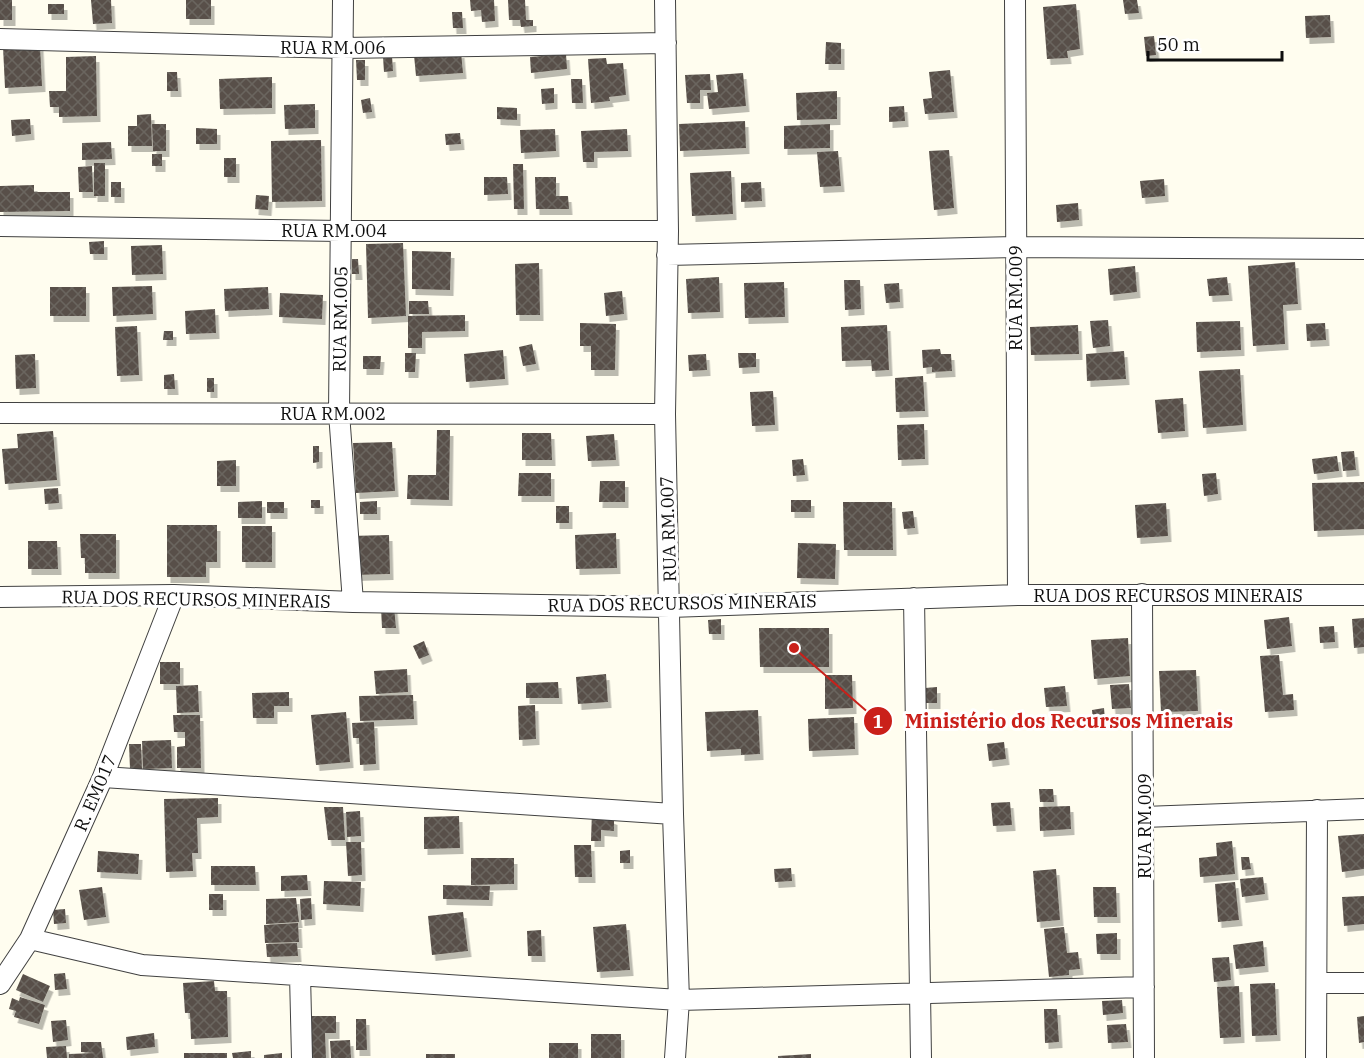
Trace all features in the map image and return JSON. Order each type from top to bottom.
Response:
[{"type":"street","name":"RUA RM.005","points":[[343,0],[339,413],[353,602]]},
{"type":"street","name":"RUA RM.007","points":[[665,0],[668,231],[665,414],[679,1000],[675,1058]]},
{"type":"street","name":"RUA RM.009","points":[[1015,0],[1018,595]]},
{"type":"street","name":"RUA RM.006","points":[[0,39],[342,48],[666,43]]},
{"type":"street","name":"RUA RM.004","points":[[0,226],[340,231],[668,231]]},
{"type":"street","points":[[667,255],[1015,247],[1364,249]]},
{"type":"street","name":"RUA RM.002","points":[[0,413],[665,414]]},
{"type":"street","name":"RUA RM.009","points":[[1142,594],[1144,1058]]},
{"type":"street","name":"RUA DOS RECURSOS MINERAIS","points":[[0,597],[174,595],[353,602],[670,607],[1018,595],[1364,595]]},
{"type":"street","name":"R. EM017","points":[[0,984],[30,939],[103,777],[174,595]]},
{"type":"street","points":[[914,598],[921,1058]]},
{"type":"street","points":[[103,777],[673,814]]},
{"type":"street","points":[[1144,817],[1364,809]]},
{"type":"street","points":[[1316,1058],[1317,810]]},
{"type":"street","points":[[30,939],[142,965],[679,1000],[1144,987]]},
{"type":"street","points":[[300,975],[302,1058]]},
{"type":"street","points":[[1317,983],[1364,983]]},
{"type":"building","points":[[0,0],[12,0],[12,20],[0,20]]},
{"type":"building","points":[[91,0],[111,0],[112,23],[93,24]]},
{"type":"building","points":[[186,0],[211,0],[211,19],[186,19]]},
{"type":"building","points":[[470,0],[494,0],[495,21],[482,22],[481,10],[471,11]]},
{"type":"building","points":[[508,0],[525,0],[526,20],[533,20],[533,26],[521,27],[520,20],[509,20]]},
{"type":"building","points":[[1123,0],[1137,0],[1139,13],[1125,14]]},
{"type":"building","points":[[48,4],[64,4],[64,14],[48,14]]},
{"type":"building","points":[[1076,4],[1080,49],[1067,51],[1068,58],[1047,59],[1043,7]]},
{"type":"building","points":[[452,12],[462,12],[463,28],[453,28]]},
{"type":"building","points":[[1330,15],[1331,37],[1306,38],[1305,16]]},
{"type":"building","points":[[1154,36],[1156,55],[1146,56],[1144,37]]},
{"type":"building","points":[[826,42],[841,43],[841,64],[825,64]]},
{"type":"building","points":[[40,45],[42,86],[5,88],[3,47]]},
{"type":"building","points":[[461,52],[463,73],[416,76],[414,55]]},
{"type":"building","points":[[566,54],[567,69],[531,73],[530,57]]},
{"type":"building","points":[[96,56],[97,116],[59,117],[59,107],[50,107],[49,91],[66,91],[66,57]]},
{"type":"building","points":[[392,56],[393,71],[384,72],[383,57]]},
{"type":"building","points":[[606,58],[607,64],[623,63],[626,95],[609,97],[610,101],[591,103],[588,59]]},
{"type":"building","points":[[356,60],[365,60],[365,80],[357,80]]},
{"type":"building","points":[[950,70],[954,112],[925,114],[923,99],[932,98],[929,72]]},
{"type":"building","points":[[167,72],[177,72],[178,91],[167,91]]},
{"type":"building","points":[[743,73],[746,106],[709,109],[707,93],[718,92],[716,75]]},
{"type":"building","points":[[710,74],[711,90],[700,90],[700,103],[687,103],[685,75]]},
{"type":"building","points":[[272,77],[272,108],[220,109],[219,79]]},
{"type":"building","points":[[571,79],[582,79],[583,103],[572,103]]},
{"type":"building","points":[[554,88],[554,103],[542,104],[541,89]]},
{"type":"building","points":[[837,91],[837,119],[797,120],[796,93]]},
{"type":"building","points":[[370,98],[372,112],[363,113],[361,100]]},
{"type":"building","points":[[315,104],[315,128],[285,129],[284,105]]},
{"type":"building","points":[[904,106],[905,121],[889,122],[889,107]]},
{"type":"building","points":[[497,107],[517,108],[517,120],[497,119]]},
{"type":"building","points":[[151,114],[152,146],[128,146],[128,126],[137,126],[137,115]]},
{"type":"building","points":[[30,119],[31,134],[12,136],[11,120]]},
{"type":"building","points":[[745,121],[746,148],[680,151],[679,124]]},
{"type":"building","points":[[152,124],[166,124],[166,151],[153,151]]},
{"type":"building","points":[[830,124],[830,148],[784,149],[784,126]]},
{"type":"building","points":[[196,128],[217,129],[217,144],[196,144]]},
{"type":"building","points":[[555,129],[556,151],[521,153],[520,130]]},
{"type":"building","points":[[627,129],[628,151],[594,152],[594,162],[583,162],[581,131]]},
{"type":"building","points":[[460,133],[461,144],[446,145],[445,134]]},
{"type":"building","points":[[321,140],[322,201],[272,202],[271,141]]},
{"type":"building","points":[[111,142],[112,159],[82,160],[82,143]]},
{"type":"building","points":[[949,150],[954,208],[934,210],[929,151]]},
{"type":"building","points":[[838,151],[841,186],[820,187],[817,152]]},
{"type":"building","points":[[152,154],[162,154],[162,166],[152,166]]},
{"type":"building","points":[[224,158],[236,158],[236,177],[224,177]]},
{"type":"building","points":[[94,163],[105,163],[105,196],[94,196]]},
{"type":"building","points":[[513,164],[523,164],[524,209],[514,209]]},
{"type":"building","points":[[92,166],[93,192],[79,192],[78,167]]},
{"type":"building","points":[[731,171],[733,214],[692,216],[690,173]]},
{"type":"building","points":[[484,177],[507,177],[508,194],[484,195]]},
{"type":"building","points":[[535,177],[556,177],[556,196],[568,196],[569,209],[536,209]]},
{"type":"building","points":[[1164,179],[1165,196],[1142,198],[1140,181]]},
{"type":"building","points":[[111,182],[121,182],[121,197],[111,197]]},
{"type":"building","points":[[761,182],[762,201],[741,202],[741,183]]},
{"type":"building","points":[[34,185],[34,192],[70,192],[70,211],[0,212],[0,186]]},
{"type":"building","points":[[256,195],[269,196],[268,210],[255,209]]},
{"type":"building","points":[[1078,203],[1079,220],[1057,222],[1056,205]]},
{"type":"building","points":[[104,241],[104,254],[90,254],[89,242]]},
{"type":"building","points":[[403,243],[406,316],[368,318],[366,244]]},
{"type":"building","points":[[162,245],[163,274],[132,275],[131,246]]},
{"type":"building","points":[[412,251],[451,252],[450,290],[412,289]]},
{"type":"building","points":[[352,259],[358,259],[359,274],[352,274]]},
{"type":"building","points":[[1295,262],[1298,304],[1283,305],[1285,344],[1253,346],[1248,266]]},
{"type":"building","points":[[539,263],[540,315],[516,315],[515,264]]},
{"type":"building","points":[[1135,266],[1137,292],[1110,295],[1108,269]]},
{"type":"building","points":[[719,277],[720,312],[688,313],[686,279]]},
{"type":"building","points":[[1227,277],[1229,295],[1209,296],[1207,279]]},
{"type":"building","points":[[844,280],[860,280],[861,309],[845,310]]},
{"type":"building","points":[[784,282],[785,317],[745,318],[744,283]]},
{"type":"building","points":[[899,283],[900,302],[886,303],[884,284]]},
{"type":"building","points":[[152,286],[153,314],[113,316],[112,287]]},
{"type":"building","points":[[50,287],[86,287],[86,316],[50,316]]},
{"type":"building","points":[[268,287],[269,309],[225,311],[224,289]]},
{"type":"building","points":[[622,291],[624,314],[606,316],[604,293]]},
{"type":"building","points":[[280,293],[323,295],[322,319],[279,317]]},
{"type":"building","points":[[409,301],[428,301],[429,314],[409,314]]},
{"type":"building","points":[[215,309],[216,333],[186,334],[185,311]]},
{"type":"building","points":[[465,315],[465,331],[422,332],[422,348],[408,348],[408,316]]},
{"type":"building","points":[[1108,320],[1110,346],[1093,348],[1090,321]]},
{"type":"building","points":[[1240,321],[1241,350],[1197,352],[1196,322]]},
{"type":"building","points":[[580,323],[616,324],[615,370],[591,370],[591,346],[580,346]]},
{"type":"building","points":[[1325,323],[1326,340],[1307,341],[1306,324]]},
{"type":"building","points":[[887,325],[889,370],[872,371],[871,360],[842,361],[841,327]]},
{"type":"building","points":[[1078,325],[1079,354],[1031,355],[1030,327]]},
{"type":"building","points":[[137,326],[139,375],[117,376],[115,327]]},
{"type":"building","points":[[164,331],[173,331],[173,340],[163,340]]},
{"type":"building","points":[[532,344],[536,364],[523,366],[519,347]]},
{"type":"building","points":[[940,349],[941,354],[951,354],[952,371],[932,372],[932,367],[923,368],[922,350]]},
{"type":"building","points":[[503,350],[505,379],[466,382],[464,354]]},
{"type":"building","points":[[1124,351],[1126,379],[1087,381],[1086,354]]},
{"type":"building","points":[[405,353],[416,353],[415,372],[405,372]]},
{"type":"building","points":[[738,353],[756,353],[756,367],[739,368]]},
{"type":"building","points":[[35,354],[36,388],[16,389],[15,355]]},
{"type":"building","points":[[706,354],[707,370],[689,371],[688,355]]},
{"type":"building","points":[[363,356],[381,356],[380,369],[363,369]]},
{"type":"building","points":[[1240,369],[1243,425],[1203,428],[1199,371]]},
{"type":"building","points":[[174,374],[175,389],[164,389],[164,375]]},
{"type":"building","points":[[923,376],[925,411],[896,412],[895,378]]},
{"type":"building","points":[[207,378],[214,378],[214,392],[207,392]]},
{"type":"building","points":[[773,391],[775,425],[752,426],[750,392]]},
{"type":"building","points":[[1183,398],[1185,431],[1158,433],[1155,400]]},
{"type":"building","points":[[924,424],[925,459],[898,460],[897,425]]},
{"type":"building","points":[[437,430],[450,430],[449,500],[407,499],[408,475],[436,475]]},
{"type":"building","points":[[53,431],[57,480],[5,484],[2,449],[18,448],[17,434]]},
{"type":"building","points":[[522,433],[551,433],[552,460],[522,460]]},
{"type":"building","points":[[614,434],[616,460],[588,461],[586,436]]},
{"type":"building","points":[[392,442],[395,491],[356,493],[353,443]]},
{"type":"building","points":[[313,446],[319,446],[319,462],[313,463]]},
{"type":"building","points":[[1354,451],[1356,470],[1343,471],[1341,452]]},
{"type":"building","points":[[1337,456],[1339,471],[1314,474],[1312,459]]},
{"type":"building","points":[[803,459],[805,475],[793,476],[792,460]]},
{"type":"building","points":[[236,460],[236,486],[217,486],[217,461]]},
{"type":"building","points":[[519,473],[551,473],[551,496],[518,496]]},
{"type":"building","points":[[1216,473],[1218,494],[1204,496],[1202,474]]},
{"type":"building","points":[[600,481],[625,481],[625,502],[599,502]]},
{"type":"building","points":[[1364,482],[1364,529],[1314,531],[1312,483]]},
{"type":"building","points":[[58,488],[59,503],[45,504],[44,489]]},
{"type":"building","points":[[311,500],[320,500],[320,508],[311,508]]},
{"type":"building","points":[[791,500],[811,500],[811,512],[791,512]]},
{"type":"building","points":[[262,501],[262,518],[238,518],[238,502]]},
{"type":"building","points":[[377,501],[377,514],[360,514],[360,502]]},
{"type":"building","points":[[267,502],[284,502],[284,513],[267,513]]},
{"type":"building","points":[[843,502],[892,502],[893,550],[844,550]]},
{"type":"building","points":[[1166,503],[1168,536],[1137,538],[1135,505]]},
{"type":"building","points":[[556,506],[569,506],[569,523],[556,523]]},
{"type":"building","points":[[913,511],[915,528],[904,529],[902,512]]},
{"type":"building","points":[[167,525],[217,525],[217,562],[206,562],[206,577],[167,577]]},
{"type":"building","points":[[242,526],[272,526],[272,562],[242,562]]},
{"type":"building","points":[[616,533],[617,568],[576,569],[575,535]]},
{"type":"building","points":[[80,534],[116,534],[116,573],[85,573],[85,558],[81,558]]},
{"type":"building","points":[[389,535],[390,574],[352,575],[350,536]]},
{"type":"building","points":[[28,541],[57,541],[58,569],[28,569]]},
{"type":"building","points":[[798,543],[836,544],[835,579],[797,578]]},
{"type":"building","points":[[394,607],[396,628],[382,628],[381,608]]},
{"type":"building","points":[[1289,617],[1292,646],[1267,649],[1264,620]]},
{"type":"building","points":[[1364,618],[1364,647],[1354,648],[1352,619]]},
{"type":"building","points":[[721,619],[721,634],[709,634],[708,620]]},
{"type":"building","points":[[1334,626],[1335,642],[1320,643],[1319,627]]},
{"type":"building","points":[[759,628],[829,628],[829,667],[760,667]]},
{"type":"building","points":[[1128,638],[1130,676],[1094,679],[1091,640]]},
{"type":"building","points":[[424,641],[429,655],[419,659],[413,646]]},
{"type":"building","points":[[1279,655],[1283,695],[1293,694],[1294,710],[1265,712],[1260,656]]},
{"type":"building","points":[[160,662],[180,662],[180,684],[160,684]]},
{"type":"building","points":[[407,669],[408,692],[376,694],[374,671]]},
{"type":"building","points":[[1196,670],[1198,711],[1161,712],[1159,671]]},
{"type":"building","points":[[606,674],[608,702],[578,704],[576,677]]},
{"type":"building","points":[[825,675],[852,675],[853,708],[825,709]]},
{"type":"building","points":[[558,682],[559,698],[526,698],[526,683]]},
{"type":"building","points":[[1129,684],[1131,708],[1112,709],[1110,685]]},
{"type":"building","points":[[198,685],[199,712],[177,713],[176,686]]},
{"type":"building","points":[[1065,686],[1067,706],[1046,707],[1044,688]]},
{"type":"building","points":[[937,687],[937,703],[925,703],[925,688]]},
{"type":"building","points":[[289,692],[289,706],[274,706],[274,718],[253,718],[252,693]]},
{"type":"building","points":[[413,695],[414,719],[360,721],[359,696]]},
{"type":"building","points":[[535,705],[536,739],[519,740],[518,706]]},
{"type":"building","points":[[1104,708],[1105,720],[1093,721],[1092,710]]},
{"type":"building","points":[[758,710],[760,754],[741,755],[741,749],[707,751],[705,712]]},
{"type":"building","points":[[346,712],[350,762],[316,765],[311,715]]},
{"type":"building","points":[[173,715],[200,715],[201,768],[177,768],[177,747],[185,746],[185,732],[174,732]]},
{"type":"building","points":[[854,717],[855,749],[809,751],[808,719]]},
{"type":"building","points":[[374,722],[376,764],[360,765],[359,738],[353,738],[352,723]]},
{"type":"building","points":[[171,740],[172,768],[143,769],[142,741]]},
{"type":"building","points":[[1004,742],[1006,759],[989,761],[987,744]]},
{"type":"building","points":[[129,744],[141,744],[142,769],[130,769]]},
{"type":"building","points":[[1039,789],[1053,789],[1054,802],[1040,802]]},
{"type":"building","points":[[218,798],[218,817],[197,818],[198,853],[192,853],[193,871],[166,872],[164,799]]},
{"type":"building","points":[[1010,802],[1012,825],[993,826],[991,803]]},
{"type":"building","points":[[1070,806],[1071,829],[1040,831],[1039,807]]},
{"type":"building","points":[[324,807],[343,807],[345,840],[328,840]]},
{"type":"building","points":[[360,811],[361,836],[347,837],[346,812]]},
{"type":"building","points":[[592,811],[614,819],[614,831],[601,830],[601,841],[591,841]]},
{"type":"building","points":[[459,816],[460,848],[424,849],[424,817]]},
{"type":"building","points":[[1364,834],[1364,869],[1342,872],[1338,836]]},
{"type":"building","points":[[1232,841],[1235,874],[1200,877],[1199,858],[1217,856],[1216,843]]},
{"type":"building","points":[[346,842],[361,842],[362,875],[348,876]]},
{"type":"building","points":[[574,845],[591,845],[592,877],[575,877]]},
{"type":"building","points":[[630,850],[630,863],[620,863],[620,851]]},
{"type":"building","points":[[98,851],[139,854],[138,874],[97,872]]},
{"type":"building","points":[[1241,857],[1249,857],[1251,869],[1242,870]]},
{"type":"building","points":[[471,858],[514,858],[514,884],[471,885]]},
{"type":"building","points":[[211,866],[255,866],[256,885],[211,885]]},
{"type":"building","points":[[791,868],[792,881],[775,882],[774,869]]},
{"type":"building","points":[[1056,869],[1060,920],[1037,922],[1033,871]]},
{"type":"building","points":[[307,875],[308,890],[281,891],[281,876]]},
{"type":"building","points":[[1263,877],[1265,894],[1242,897],[1240,879]]},
{"type":"building","points":[[324,881],[361,882],[360,906],[323,904]]},
{"type":"building","points":[[1235,882],[1239,920],[1218,922],[1215,884]]},
{"type":"building","points":[[443,885],[490,886],[489,900],[443,899]]},
{"type":"building","points":[[102,887],[106,917],[84,920],[79,890]]},
{"type":"building","points":[[1093,887],[1116,887],[1117,917],[1094,917]]},
{"type":"building","points":[[209,894],[223,894],[223,910],[209,910]]},
{"type":"building","points":[[1364,896],[1364,924],[1344,926],[1342,897]]},
{"type":"building","points":[[296,898],[299,922],[266,924],[266,899]]},
{"type":"building","points":[[311,898],[312,919],[301,920],[300,899]]},
{"type":"building","points":[[65,909],[66,923],[54,924],[53,910]]},
{"type":"building","points":[[463,912],[468,951],[432,955],[428,916]]},
{"type":"building","points":[[298,923],[299,942],[265,943],[264,925]]},
{"type":"building","points":[[626,924],[630,970],[597,972],[593,927]]},
{"type":"building","points":[[1064,927],[1067,953],[1078,952],[1080,969],[1069,970],[1069,975],[1049,977],[1044,929]]},
{"type":"building","points":[[541,930],[542,956],[528,956],[527,931]]},
{"type":"building","points":[[1117,933],[1117,954],[1097,954],[1096,934]]},
{"type":"building","points":[[1263,941],[1265,966],[1236,969],[1233,945]]},
{"type":"building","points":[[297,943],[298,956],[267,957],[266,944]]},
{"type":"building","points":[[1229,957],[1231,980],[1214,982],[1212,958]]},
{"type":"building","points":[[65,973],[67,989],[55,990],[54,974]]},
{"type":"building","points":[[23,974],[50,986],[43,1002],[16,990]]},
{"type":"building","points":[[214,981],[215,991],[227,991],[228,1037],[191,1039],[190,1013],[185,1013],[183,983]]},
{"type":"building","points":[[1275,983],[1277,1035],[1252,1036],[1250,984]]},
{"type":"building","points":[[1239,986],[1241,1037],[1220,1038],[1217,987]]},
{"type":"building","points":[[20,997],[45,1005],[39,1024],[14,1017],[16,1011],[9,1009],[12,998],[19,1001]]},
{"type":"building","points":[[1122,1000],[1123,1013],[1103,1015],[1102,1001]]},
{"type":"building","points":[[1044,1009],[1057,1009],[1059,1042],[1045,1043]]},
{"type":"building","points":[[307,1016],[336,1016],[336,1033],[325,1033],[326,1058],[308,1058]]},
{"type":"building","points":[[1364,1016],[1364,1042],[1359,1043],[1357,1017]]},
{"type":"building","points":[[356,1019],[366,1019],[367,1050],[356,1050]]},
{"type":"building","points":[[66,1020],[68,1040],[53,1042],[51,1021]]},
{"type":"building","points":[[1126,1024],[1128,1042],[1108,1043],[1107,1025]]},
{"type":"building","points":[[154,1033],[155,1047],[127,1050],[126,1037]]},
{"type":"building","points":[[591,1034],[621,1034],[621,1058],[591,1058]]},
{"type":"building","points":[[350,1040],[351,1058],[331,1058],[330,1041]]},
{"type":"building","points":[[81,1042],[101,1042],[103,1058],[69,1058],[69,1054],[95,1053],[81,1052]]},
{"type":"building","points":[[549,1043],[578,1043],[578,1058],[549,1058]]},
{"type":"building","points":[[66,1046],[67,1058],[47,1058],[46,1047]]},
{"type":"building","points":[[251,1051],[251,1058],[233,1058],[232,1053]]},
{"type":"building","points":[[184,1053],[227,1053],[227,1058],[184,1058]]},
{"type":"building","points":[[282,1053],[282,1058],[264,1058],[264,1055]]},
{"type":"building","points":[[426,1054],[455,1054],[455,1058],[426,1058]]},
{"type":"building","points":[[811,1054],[811,1058],[778,1058],[778,1056]]},
{"type":"place","name":"Ministério dos Recursos Minerais","points":[[794,648]]}]
